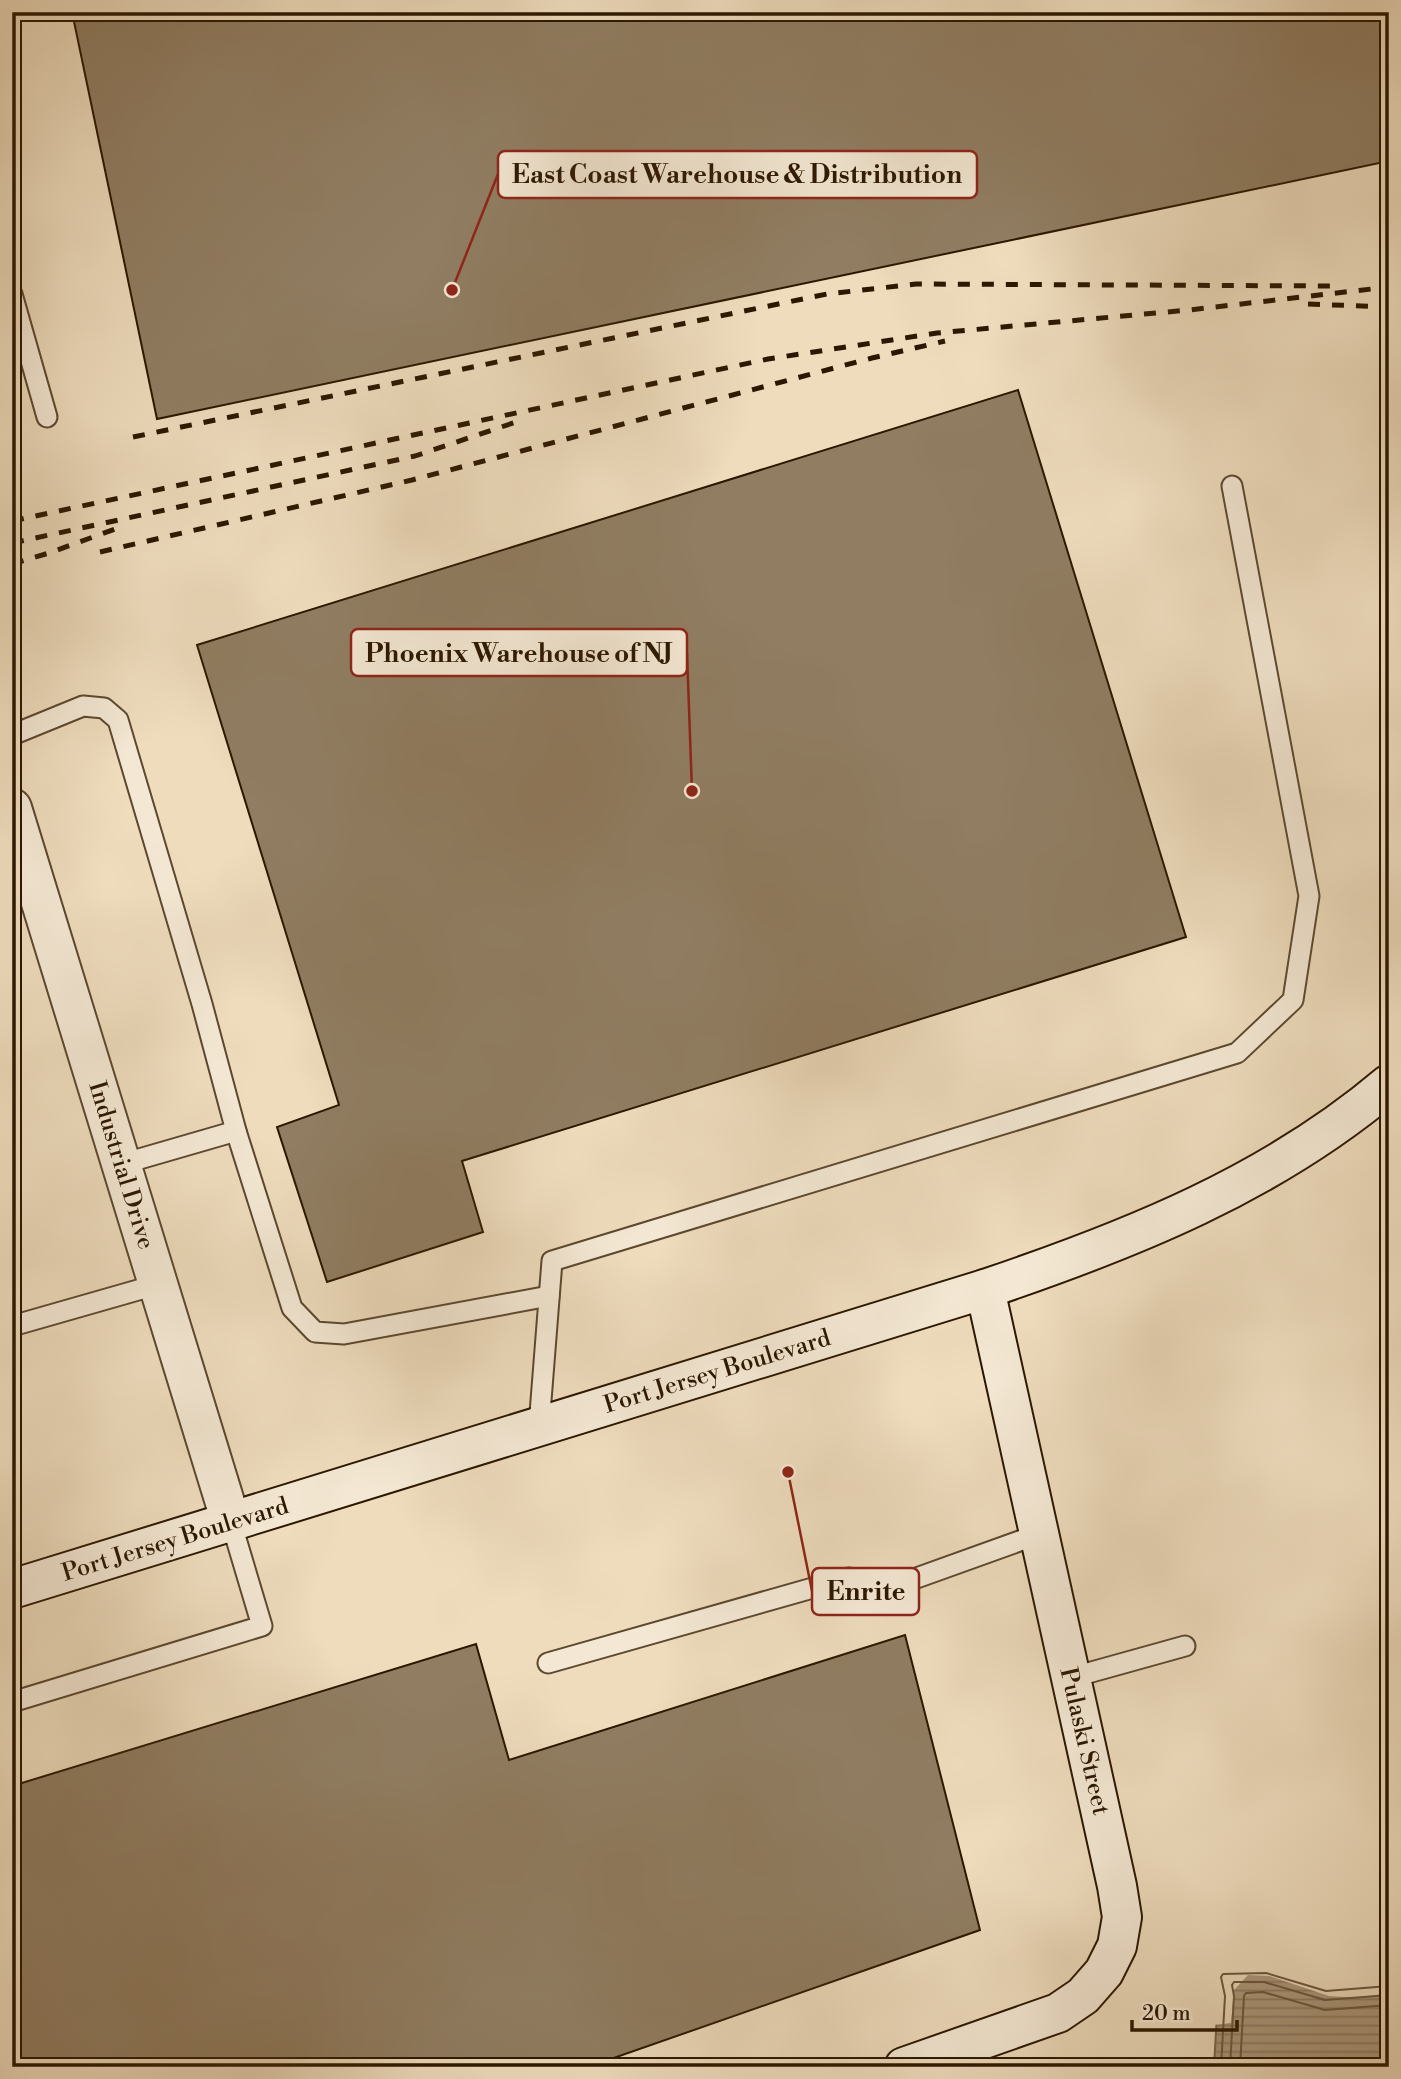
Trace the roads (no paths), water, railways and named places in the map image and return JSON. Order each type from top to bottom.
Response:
[{"type":"street","name":"Industrial Drive","points":[[12,808],[231,1521]]},
{"type":"street","name":"Port Jersey Boulevard","points":[[12,1589],[985,1289],[1110,1245],[1236,1187],[1286,1159],[1389,1084]]},
{"type":"street","name":"Pulaski Street","points":[[904,2067],[1058,2013],[1083,1996],[1104,1972],[1117,1946],[1122,1917],[985,1289]]},
{"type":"lane","points":[[12,294],[47,417]]},
{"type":"lane","points":[[539,1426],[552,1261],[1237,1052],[1293,1000],[1309,896],[1232,486]]},
{"type":"lane","points":[[12,734],[83,706],[104,708],[118,720],[202,1004],[236,1131],[292,1308],[315,1332],[344,1334],[549,1296]]},
{"type":"lane","points":[[122,1164],[236,1131]]},
{"type":"lane","points":[[12,1326],[159,1284]]},
{"type":"lane","points":[[12,1702],[262,1626],[231,1521]]},
{"type":"lane","points":[[548,1663],[848,1578],[897,1585],[1039,1534]]},
{"type":"lane","points":[[1070,1678],[1185,1646]]},
{"type":"water","points":[[1212,1966],[1326,1984],[1389,1979],[1389,2067],[1214,2067],[1218,1996]]},
{"type":"railway","points":[[133,437],[827,294],[916,284],[1333,286]]},
{"type":"railway","points":[[12,521],[768,359],[937,333],[1189,310],[1389,287]]},
{"type":"railway","points":[[1308,304],[1389,307]]},
{"type":"railway","points":[[100,552],[412,480],[945,341]]},
{"type":"railway","points":[[12,543],[415,456],[519,421]]},
{"type":"railway","points":[[12,564],[115,529]]},
{"type":"place","name":"East Coast Warehouse & Distribution","points":[[452,290]]},
{"type":"place","name":"Phoenix Warehouse of NJ","points":[[692,791]]},
{"type":"place","name":"Enrite","points":[[788,1472]]}]
